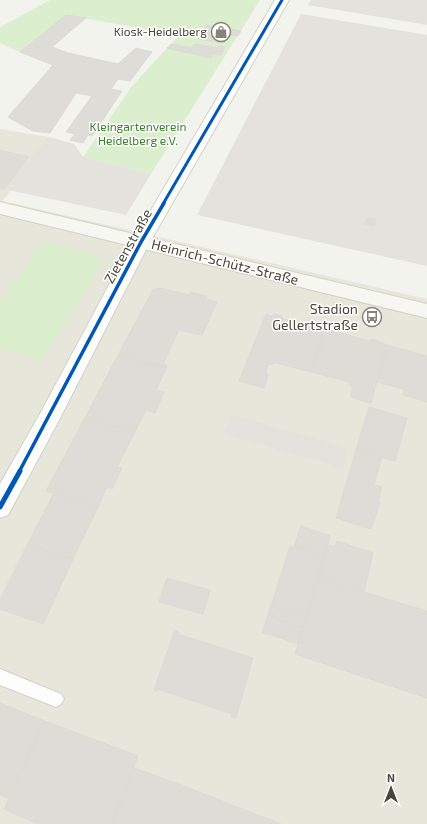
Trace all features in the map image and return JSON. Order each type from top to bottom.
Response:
[{"type":"main road","name":"Heinrich-Schütz-Straße","points":[[0,208],[427,311]]},
{"type":"street","name":"Zietenstraße","points":[[0,507],[49,418],[141,242],[282,0]]},
{"type":"lane","points":[[0,677],[56,699]]},
{"type":"shaded area","points":[[311,0],[427,0],[427,25],[308,5]]},
{"type":"shaded area","points":[[301,14],[427,35],[427,266],[197,215]]},
{"type":"shaded area","points":[[0,129],[49,137],[3,201],[427,299],[427,824],[0,824]]},
{"type":"shaded area","points":[[49,137],[74,144],[83,157],[151,174],[126,215],[4,189]]},
{"type":"shaded area","points":[[231,415],[348,448],[343,468],[224,434]]},
{"type":"green space","name":"Kleingartenverein Heidelberg e.V.","points":[[50,0],[260,0],[151,174],[83,157],[132,86],[179,35],[66,15],[20,52],[0,43],[0,27]]},
{"type":"green space","points":[[43,241],[97,255],[101,260],[100,268],[42,361],[0,349],[0,304]]},
{"type":"building","points":[[66,15],[86,18],[52,47],[68,53],[118,64],[136,48],[152,52],[130,81],[118,79],[111,89],[122,91],[92,136],[88,135],[83,143],[70,140],[75,134],[66,132],[92,96],[76,93],[50,133],[33,131],[8,117],[53,65],[20,52]]},
{"type":"building","name":"Kiosk-Heidelberg","points":[[206,25],[241,31],[238,36],[228,34],[224,43],[198,39]]},
{"type":"building","points":[[171,44],[187,47],[192,47],[195,44],[217,48],[219,46],[225,47],[221,55],[214,54],[211,58],[167,48]]},
{"type":"building","points":[[0,150],[29,157],[4,189],[0,188]]},
{"type":"building","points":[[367,218],[376,220],[374,226],[365,224]]},
{"type":"building","points":[[160,288],[189,295],[191,292],[207,296],[206,299],[217,302],[202,335],[179,330],[163,364],[167,365],[166,368],[118,355],[153,290]]},
{"type":"building","points":[[266,314],[271,316],[275,314],[281,316],[283,319],[327,329],[312,372],[276,363],[268,365],[266,372],[268,375],[264,388],[239,381]]},
{"type":"building","points":[[326,329],[369,341],[373,339],[387,345],[371,403],[350,397],[353,389],[348,382],[312,372]]},
{"type":"building","points":[[387,345],[427,356],[427,402],[403,395],[404,389],[377,382]]},
{"type":"building","points":[[118,355],[166,368],[156,390],[164,392],[155,413],[146,410],[135,432],[85,418]]},
{"type":"building","points":[[369,407],[407,418],[395,461],[356,450]]},
{"type":"building","points":[[85,418],[135,432],[117,467],[122,468],[112,489],[107,487],[98,507],[46,491]]},
{"type":"building","points":[[356,450],[382,457],[374,485],[382,487],[378,503],[380,503],[371,529],[336,518]]},
{"type":"building","points":[[54,493],[98,507],[73,559],[27,545]]},
{"type":"building","points":[[301,526],[330,536],[324,557],[294,547]]},
{"type":"building","points":[[337,541],[373,553],[364,592],[318,578],[328,545],[335,547]]},
{"type":"building","points":[[27,545],[73,559],[43,624],[0,609],[0,599]]},
{"type":"building","points":[[290,546],[324,557],[306,618],[271,606]]},
{"type":"building","points":[[167,578],[210,590],[203,614],[159,602]]},
{"type":"building","points":[[318,578],[427,611],[427,698],[295,654]]},
{"type":"building","points":[[271,606],[277,608],[274,618],[303,628],[298,644],[262,632]]},
{"type":"building","points":[[277,608],[306,618],[303,628],[274,618]]},
{"type":"building","points":[[175,630],[179,632],[178,634],[253,658],[236,718],[231,717],[232,714],[158,689],[157,691],[154,690]]},
{"type":"building","points":[[0,703],[45,721],[8,798],[0,795]]},
{"type":"building","points":[[45,721],[138,756],[112,824],[37,824],[4,809]]},
{"type":"building","points":[[134,768],[181,785],[281,824],[112,824]]},
{"type":"cycle path","points":[[0,507],[49,418],[141,242],[282,0]]},
{"type":"place","name":"Kiosk-Heidelberg","points":[[221,32]]},
{"type":"place","name":"Stadion Gellertstraße","points":[[372,317]]}]
